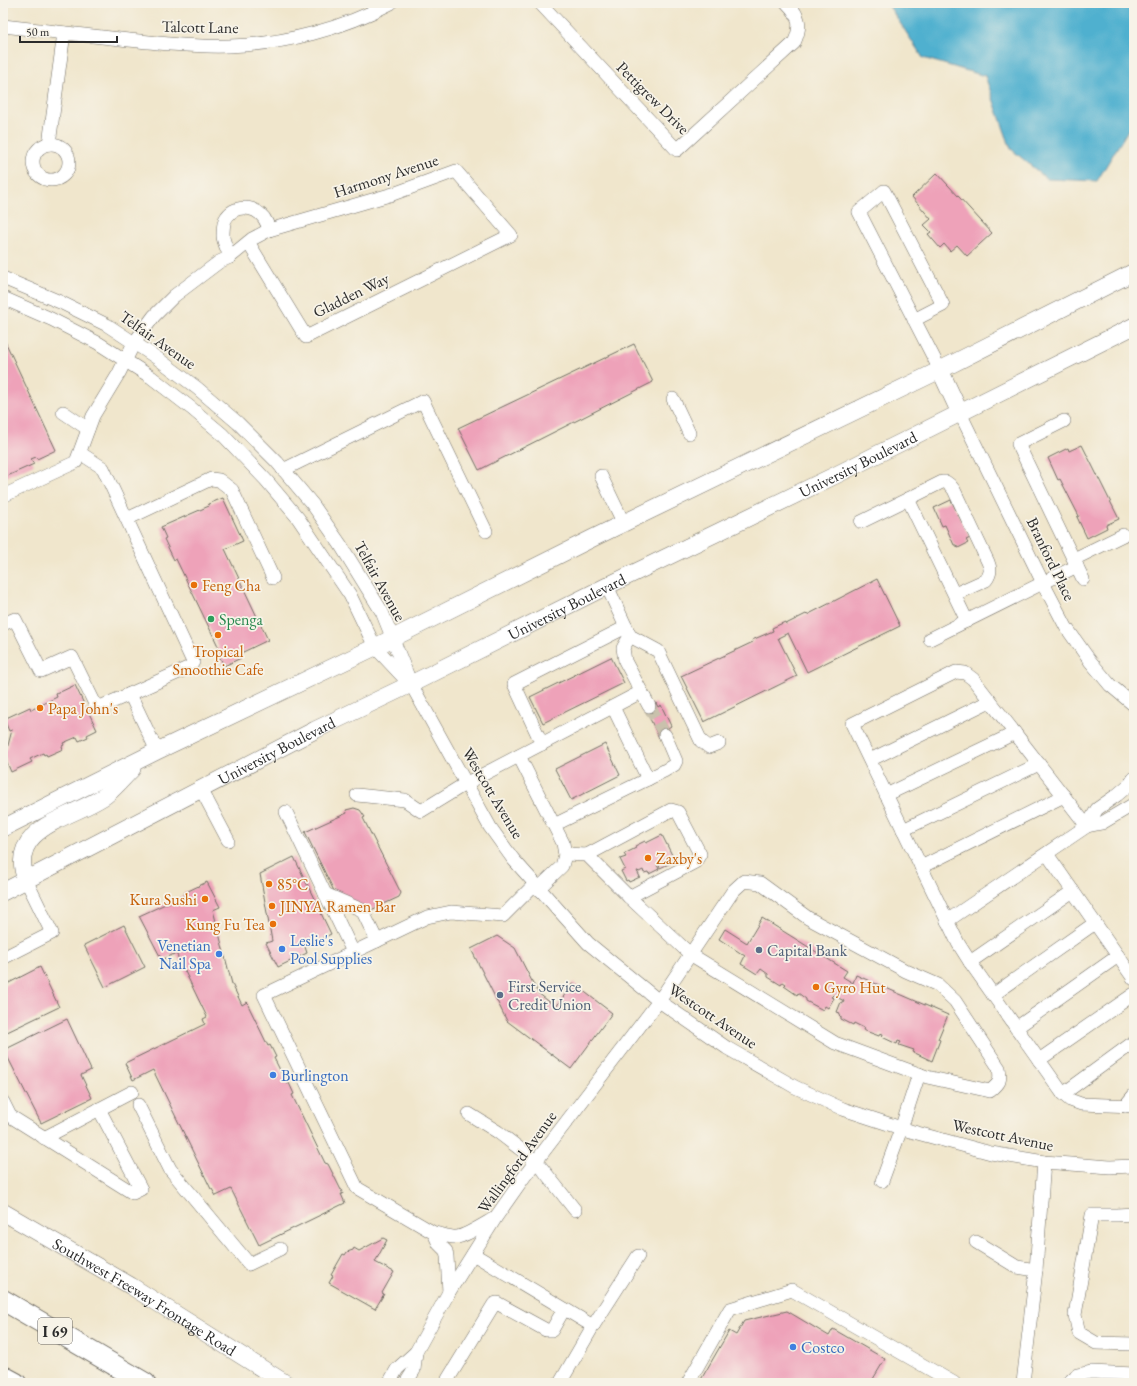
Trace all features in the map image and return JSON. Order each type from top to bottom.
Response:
[{"type":"highway","name":"I 69","points":[[3,1300],[145,1383]]},
{"type":"highway","points":[[3,1376],[16,1383]]},
{"type":"main road","points":[[3,828],[157,751],[375,647],[940,370],[1134,272]]},
{"type":"main road","name":"University Boulevard","points":[[3,892],[315,730],[411,684],[1134,326]]},
{"type":"main road","points":[[940,370],[960,413]]},
{"type":"main road","points":[[26,880],[23,872],[23,853],[34,834],[106,794],[142,759]]},
{"type":"main road","name":"Southwest Freeway Frontage Road","points":[[3,1212],[131,1286],[285,1383]]},
{"type":"street","name":"Talcott Lane","points":[[3,26],[177,45],[229,46],[281,41],[330,29],[376,11],[391,3]]},
{"type":"street","name":"Pettigrew Drive","points":[[540,3],[677,150],[794,43],[798,34],[799,22],[794,10],[787,3]]},
{"type":"street","points":[[49,144],[64,33]]},
{"type":"street","name":"Harmony Avenue","points":[[80,453],[93,416],[134,343],[154,316],[174,296],[219,262],[230,257],[248,242],[269,230],[393,194],[456,171],[511,235]]},
{"type":"street","points":[[914,320],[943,305],[884,191],[859,212],[914,320],[940,370]]},
{"type":"street","points":[[230,257],[223,238],[226,219],[232,213],[238,209],[247,207],[255,210],[264,218],[269,230]]},
{"type":"street","name":"Gladden Way","points":[[248,242],[306,337],[511,235]]},
{"type":"street","name":"Telfair Avenue","points":[[3,278],[60,302],[107,326],[157,358],[203,393],[238,423],[277,462],[313,505],[340,544],[382,612],[411,684]]},
{"type":"street","name":"Telfair Avenue","points":[[3,298],[51,319],[98,343],[151,377],[222,434],[266,480],[298,518],[350,595],[375,647],[411,684]]},
{"type":"street","points":[[673,399],[689,433]]},
{"type":"street","points":[[283,470],[423,401],[486,531]]},
{"type":"street","points":[[63,412],[88,429]]},
{"type":"street","name":"Branford Place","points":[[960,413],[1066,627],[1090,661],[1110,685],[1134,705]]},
{"type":"street","points":[[1064,421],[1018,444],[1083,578]]},
{"type":"street","points":[[3,496],[76,462],[80,453],[103,468],[193,662],[190,667],[100,707],[96,706],[72,657],[41,671],[14,619],[3,624]]},
{"type":"street","points":[[601,476],[624,524]]},
{"type":"street","points":[[127,518],[211,479],[220,480],[232,490],[273,578]]},
{"type":"street","points":[[860,522],[937,484],[946,482],[950,485],[990,567],[989,576],[986,580],[955,594]]},
{"type":"street","points":[[908,499],[967,620]]},
{"type":"street","points":[[930,639],[1043,583],[1123,535]]},
{"type":"street","points":[[607,586],[628,631],[658,650],[701,741],[709,747],[719,743]]},
{"type":"street","points":[[628,631],[624,648],[625,661],[650,706]]},
{"type":"street","points":[[542,744],[514,684],[628,631]]},
{"type":"street","points":[[1087,826],[973,679],[965,673],[956,672],[852,724],[958,943],[1063,1094],[1070,1100],[1081,1104],[1129,1106],[1134,1095]]},
{"type":"street","name":"Westcott Avenue","points":[[411,684],[490,827],[513,859],[536,886],[588,943],[659,1001],[727,1048],[795,1087],[843,1109],[901,1128],[991,1153],[1044,1162],[1110,1167],[1134,1166]]},
{"type":"street","points":[[357,795],[405,800],[421,811],[466,784],[641,692]]},
{"type":"street","points":[[130,694],[157,751]]},
{"type":"street","points":[[870,760],[990,701]]},
{"type":"street","points":[[613,707],[648,779]]},
{"type":"street","points":[[886,795],[1015,733]]},
{"type":"street","points":[[554,825],[674,765],[676,761],[664,735]]},
{"type":"street","points":[[496,1217],[459,1237],[449,1237],[444,1234],[434,1233],[358,1188],[264,995],[428,917],[451,912],[503,916],[536,886],[562,866],[565,854],[563,843],[519,756]]},
{"type":"street","points":[[903,830],[1039,764]]},
{"type":"street","points":[[1087,826],[1097,809],[1133,783]]},
{"type":"street","points":[[201,789],[228,840]]},
{"type":"street","points":[[921,867],[1064,796]]},
{"type":"street","points":[[947,921],[1087,826],[1102,823],[1134,804]]},
{"type":"street","points":[[565,854],[587,855],[671,810],[678,812],[700,854],[695,862],[629,897]]},
{"type":"street","points":[[286,812],[353,952]]},
{"type":"street","points":[[1046,854],[1134,979]]},
{"type":"street","points":[[587,855],[690,954],[834,1043],[919,1074],[882,1181]]},
{"type":"street","points":[[3,958],[52,933],[26,880]]},
{"type":"street","name":"Wallingford Avenue","points":[[388,1383],[397,1369],[416,1352],[449,1292],[496,1217],[659,1001],[732,891],[744,881],[760,883],[808,918],[906,971],[938,985],[955,1001],[999,1068],[1000,1078],[996,1086],[990,1092],[919,1074]]},
{"type":"street","points":[[970,962],[1073,891]]},
{"type":"street","points":[[325,894],[362,910],[377,941]]},
{"type":"street","points":[[993,995],[1095,923]]},
{"type":"street","points":[[1016,1028],[1118,956]]},
{"type":"street","points":[[1039,1060],[1134,994]]},
{"type":"street","points":[[1063,1094],[1134,1042]]},
{"type":"street","points":[[44,1138],[132,1092]]},
{"type":"street","points":[[3,1102],[10,1116],[133,1193],[141,1189],[99,1109]]},
{"type":"street","points":[[138,1105],[170,1169],[249,1264],[280,1249]]},
{"type":"street","points":[[469,1114],[498,1132],[537,1162],[575,1210]]},
{"type":"street","points":[[1023,1383],[1036,1270],[1044,1162]]},
{"type":"street","points":[[1134,1214],[1092,1215],[1075,1315],[1079,1334],[1096,1343],[1134,1344]]},
{"type":"street","points":[[434,1233],[439,1244],[446,1251],[449,1292]]},
{"type":"street","points":[[976,1242],[1017,1267],[1036,1270]]},
{"type":"street","points":[[473,1254],[593,1326]]},
{"type":"street","points":[[560,1383],[593,1326],[638,1256]]},
{"type":"street","points":[[688,1383],[730,1309],[792,1290],[954,1383]]},
{"type":"street","points":[[450,1383],[448,1379],[494,1304],[497,1303],[546,1330],[552,1330],[564,1309]]},
{"type":"street","name":"Wallingford Avenue","points":[[406,1383],[414,1370],[416,1352]]},
{"type":"street","points":[[1068,1383],[1078,1375],[1091,1372],[1134,1374]]},
{"type":"water","points":[[887,3],[1134,3],[1134,130],[1128,130],[1097,181],[1047,179],[1011,149],[985,76],[923,58]]},
{"type":"building","points":[[937,173],[992,233],[967,256],[957,245],[950,251],[944,244],[940,248],[928,234],[931,232],[924,225],[931,219],[912,197]]},
{"type":"building","points":[[3,337],[56,450],[37,459],[36,457],[31,459],[34,464],[3,478]]},
{"type":"building","points":[[634,344],[653,382],[479,470],[458,428]]},
{"type":"building","points":[[1082,445],[1119,519],[1106,525],[1107,528],[1087,538],[1077,517],[1079,516],[1060,479],[1058,480],[1048,458],[1068,448],[1069,451]]},
{"type":"building","points":[[223,498],[243,541],[225,549],[268,640],[239,654],[241,658],[224,666],[216,649],[219,648],[176,559],[174,560],[164,539],[166,538],[161,527],[209,506],[208,504]]},
{"type":"building","points":[[951,500],[970,538],[966,540],[968,543],[958,548],[954,545],[945,525],[942,526],[934,508]]},
{"type":"building","points":[[877,579],[900,626],[807,672],[788,633],[778,638],[797,676],[704,722],[681,676],[753,642],[752,640],[773,631],[772,628],[785,622],[786,624],[806,614],[807,615]]},
{"type":"building","points":[[611,657],[624,683],[543,723],[530,697]]},
{"type":"building","points":[[75,685],[84,704],[82,705],[86,713],[88,711],[97,730],[87,735],[88,737],[79,741],[77,737],[63,743],[63,749],[47,756],[43,753],[30,759],[32,762],[11,772],[3,751],[7,749],[12,730],[9,731],[4,719],[30,707],[31,710],[57,697],[56,694]]},
{"type":"building","points":[[656,703],[658,707],[661,705],[671,726],[668,728],[670,733],[659,738],[645,708]]},
{"type":"building","points":[[605,744],[620,775],[571,800],[555,769]]},
{"type":"building","points":[[354,808],[360,810],[365,817],[363,818],[401,893],[399,897],[371,910],[338,899],[305,832],[347,813],[346,810]]},
{"type":"building","name":"Zaxby's","points":[[662,835],[674,859],[672,860],[673,862],[660,868],[659,864],[657,865],[659,869],[649,874],[648,872],[644,873],[643,870],[639,872],[637,871],[640,877],[629,882],[628,880],[626,881],[621,871],[625,869],[620,859],[626,857],[624,854],[636,848],[635,846],[645,841],[646,843]]},
{"type":"building","points":[[294,857],[331,934],[305,947],[307,953],[278,967],[266,943],[272,941],[260,874]]},
{"type":"building","points":[[207,882],[220,907],[213,910],[232,984],[242,1005],[247,1002],[249,1004],[248,1005],[268,1046],[270,1045],[276,1057],[274,1058],[287,1084],[289,1083],[294,1094],[292,1095],[325,1163],[328,1164],[343,1194],[341,1194],[345,1203],[259,1245],[231,1189],[216,1196],[211,1189],[153,1070],[133,1080],[125,1063],[205,1024],[203,1019],[207,1017],[176,953],[162,960],[139,916],[185,895],[184,893]]},
{"type":"building","points":[[762,918],[847,971],[843,977],[853,983],[856,975],[948,1015],[938,1039],[940,1040],[932,1061],[913,1052],[914,1050],[899,1045],[901,1042],[898,1041],[897,1044],[882,1037],[883,1034],[880,1033],[879,1036],[863,1030],[864,1028],[854,1023],[853,1025],[841,1019],[839,1015],[840,1013],[837,1012],[841,1002],[843,1003],[844,1001],[833,995],[831,997],[834,998],[828,1008],[825,1006],[823,1010],[806,1001],[806,999],[798,993],[797,995],[784,986],[786,984],[783,982],[781,985],[768,977],[768,974],[761,969],[757,974],[741,964],[745,956],[719,939],[725,929],[747,943]]},
{"type":"building","points":[[124,925],[145,967],[105,987],[84,945]]},
{"type":"building","points":[[497,936],[515,948],[538,993],[556,1007],[573,983],[612,1013],[571,1069],[507,1021],[471,949]]},
{"type":"building","points":[[40,967],[59,1007],[3,1034],[3,986]]},
{"type":"building","points":[[67,1019],[91,1070],[81,1075],[92,1098],[41,1123],[4,1050]]},
{"type":"building","points":[[383,1238],[387,1240],[375,1262],[394,1272],[375,1309],[329,1283],[333,1276],[331,1275],[343,1254],[345,1255],[354,1248],[359,1251]]},
{"type":"building","name":"Costco","points":[[787,1311],[829,1336],[833,1329],[885,1359],[873,1379],[880,1383],[699,1383],[729,1331],[736,1335],[744,1321]]},
{"type":"tunnel","points":[[649,706],[665,735]]},
{"type":"place","name":"Feng Cha","points":[[194,585]]},
{"type":"place","name":"Spenga","points":[[211,619]]},
{"type":"place","name":"Tropical Smoothie Cafe","points":[[218,635]]},
{"type":"place","name":"Papa John's","points":[[40,708]]},
{"type":"place","name":"Zaxby's","points":[[648,858]]},
{"type":"place","name":"85°C","points":[[269,884]]},
{"type":"place","name":"Kura Sushi","points":[[205,899]]},
{"type":"place","name":"JINYA Ramen Bar","points":[[272,906]]},
{"type":"place","name":"Kung Fu Tea","points":[[273,924]]},
{"type":"place","name":"Leslie's Pool Supplies","points":[[282,949]]},
{"type":"place","name":"Capital Bank","points":[[759,950]]},
{"type":"place","name":"Venetian Nail Spa","points":[[219,954]]},
{"type":"place","name":"Gyro Hut","points":[[816,987]]},
{"type":"place","name":"First Service Credit Union","points":[[500,995]]},
{"type":"place","name":"Burlington","points":[[273,1075]]},
{"type":"place","name":"Costco","points":[[793,1347]]}]
